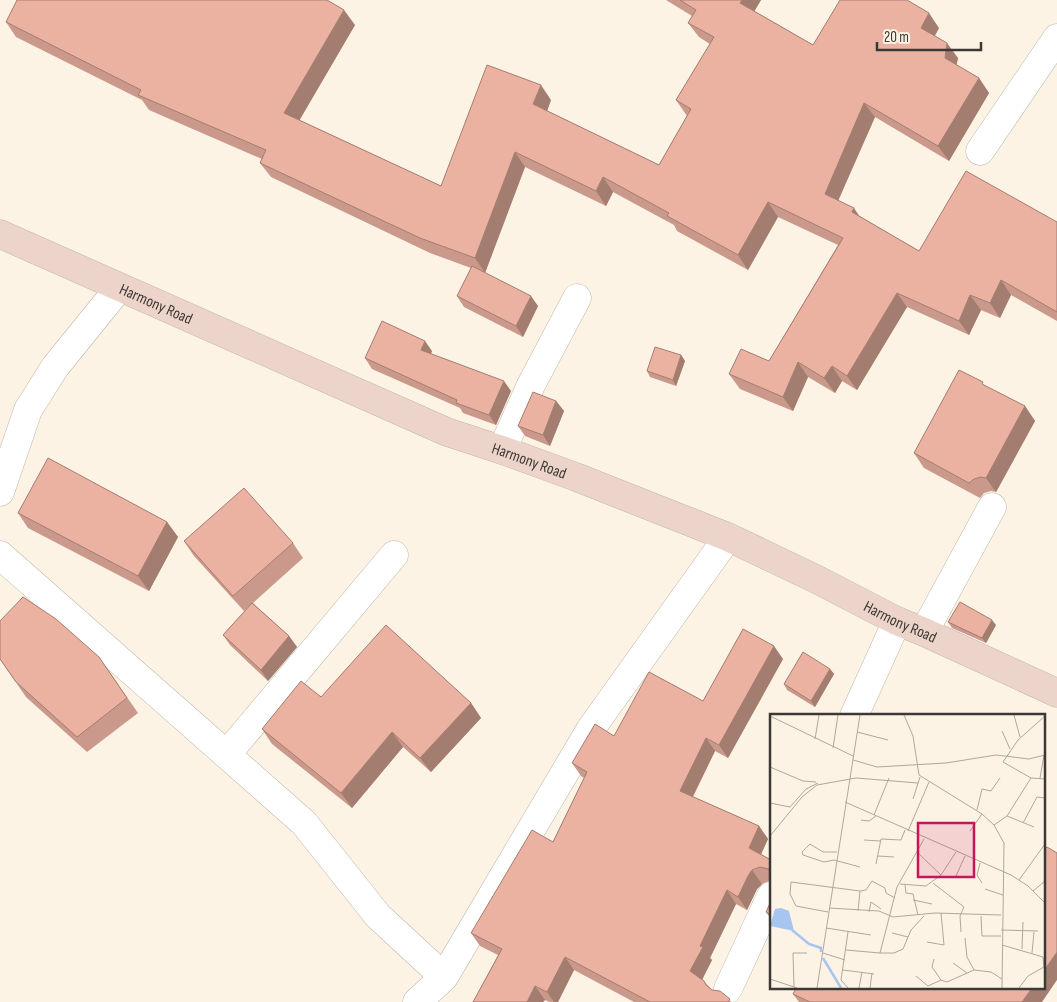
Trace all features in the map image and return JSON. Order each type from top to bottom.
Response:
[{"type":"main road","name":"Harmony Road","points":[[0,234],[447,432],[576,477],[728,537],[816,578],[897,622],[924,632],[1057,693]]},
{"type":"street","points":[[980,151],[1057,38]]},
{"type":"street","points":[[0,492],[28,410],[55,367],[120,288]]},
{"type":"street","points":[[502,450],[531,385],[577,298]]},
{"type":"street","points":[[924,632],[992,507]]},
{"type":"street","points":[[417,1002],[444,977],[590,730],[728,537]]},
{"type":"street","points":[[0,555],[304,823],[378,916],[444,977]]},
{"type":"street","points":[[227,754],[394,555]]},
{"type":"street","points":[[855,714],[897,622]]},
{"type":"street","points":[[728,989],[770,898]]},
{"type":"building","points":[[17,0],[327,0],[344,10],[284,113],[441,186],[487,65],[541,85],[533,104],[659,165],[691,109],[676,100],[714,37],[688,23],[696,10],[680,0],[742,0],[740,3],[813,45],[840,0],[907,0],[929,13],[921,28],[947,43],[945,58],[979,78],[938,146],[864,103],[825,194],[854,208],[852,212],[919,251],[966,171],[1057,222],[1057,312],[1001,280],[990,303],[970,295],[959,321],[897,293],[847,376],[832,366],[824,378],[798,362],[783,397],[729,374],[741,349],[769,361],[843,238],[768,202],[738,255],[667,216],[669,213],[603,177],[596,191],[515,152],[475,258],[420,238],[260,163],[266,150],[138,95],[141,90],[6,22]]},
{"type":"building","points":[[472,266],[531,296],[516,326],[457,296]]},
{"type":"building","points":[[382,321],[425,341],[421,350],[504,381],[489,415],[456,403],[457,400],[365,358]]},
{"type":"building","points":[[655,347],[681,355],[673,380],[647,371]]},
{"type":"building","points":[[959,370],[1025,406],[986,478],[974,479],[969,483],[914,453]]},
{"type":"building","points":[[533,392],[556,401],[543,435],[518,426]]},
{"type":"building","points":[[48,458],[167,522],[138,576],[18,513]]},
{"type":"building","points":[[244,488],[293,543],[233,596],[184,541]]},
{"type":"building","points":[[23,597],[56,619],[99,657],[127,698],[77,737],[16,682],[0,659],[0,621]]},
{"type":"building","points":[[960,602],[992,620],[982,638],[948,622]]},
{"type":"building","points":[[252,603],[289,636],[261,670],[223,635]]},
{"type":"building","points":[[386,625],[471,703],[420,758],[392,732],[341,793],[262,729],[301,681],[321,697]]},
{"type":"building","points":[[743,629],[774,646],[719,745],[706,738],[680,791],[759,826],[749,848],[770,859],[770,870],[760,867],[752,870],[738,897],[727,890],[700,946],[703,947],[690,971],[704,981],[712,990],[720,991],[730,999],[728,1002],[650,1002],[565,957],[547,992],[535,986],[527,1002],[473,1002],[502,949],[471,933],[532,830],[553,842],[587,772],[572,763],[595,724],[614,736],[649,672],[703,701]]},
{"type":"building","points":[[803,652],[830,669],[811,701],[784,684]]},
{"type":"building","points":[[1047,847],[1057,853],[1057,952],[1044,971],[1044,850]]},
{"type":"building","points":[[770,903],[770,914],[766,912]]},
{"type":"building","points":[[795,990],[1031,990],[1022,1002],[810,1002],[793,994]]}]
